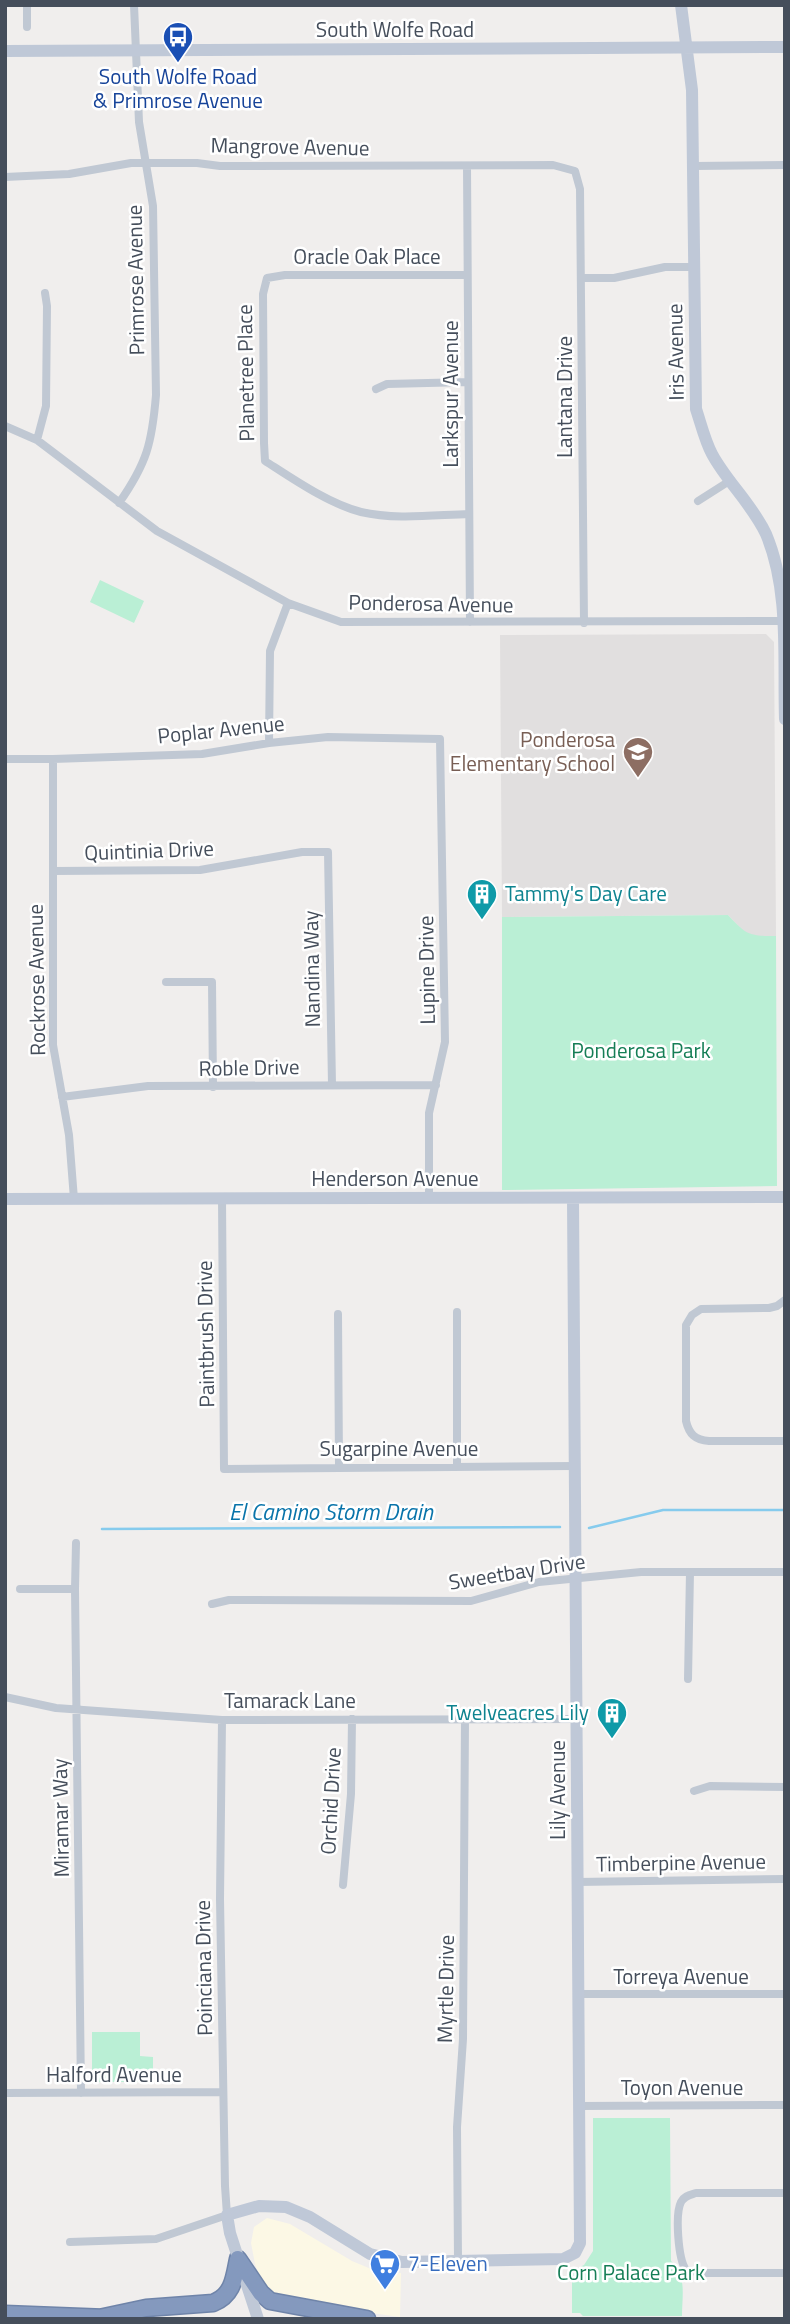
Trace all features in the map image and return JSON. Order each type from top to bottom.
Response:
[{"type":"highway","points":[[99,2318],[146,2308],[213,2304],[223,2300],[231,2290],[238,2259]]},
{"type":"highway","points":[[238,2259],[261,2293],[270,2301],[367,2319]]},
{"type":"highway","points":[[5,2314],[128,2319]]},
{"type":"street","points":[[27,5],[27,27]]},
{"type":"street","name":"Primrose Avenue","points":[[119,503],[137,477],[147,455],[156,395],[153,206],[139,122],[134,5]]},
{"type":"street","name":"Iris Avenue","points":[[681,5],[692,90],[696,409],[712,455],[766,535],[778,578],[784,621],[785,719]]},
{"type":"street","name":"South Wolfe Road","points":[[5,51],[785,47]]},
{"type":"street","name":"Mangrove Avenue","points":[[5,177],[69,174],[146,162],[220,166],[553,165],[575,171]]},
{"type":"street","points":[[694,166],[785,165]]},
{"type":"street","name":"Larkspur Avenue","points":[[467,166],[470,622]]},
{"type":"street","name":"Lantana Drive","points":[[575,171],[580,189],[584,623]]},
{"type":"street","points":[[581,278],[614,278],[665,267],[694,267]]},
{"type":"street","name":"Oracle Oak Place","points":[[267,278],[285,275],[467,275]]},
{"type":"street","name":"Planetree Place","points":[[267,278],[263,294],[265,461],[344,507],[364,513],[469,514]]},
{"type":"street","points":[[37,440],[46,406],[45,293]]},
{"type":"street","points":[[376,389],[387,384],[468,382]]},
{"type":"street","name":"Ponderosa Avenue","points":[[5,426],[37,440],[157,531],[288,603],[341,622],[784,621]]},
{"type":"street","points":[[698,501],[731,480]]},
{"type":"street","points":[[269,743],[270,651],[288,603]]},
{"type":"street","name":"Poplar Avenue","points":[[5,759],[202,754],[328,737],[440,739]]},
{"type":"street","name":"Lupine Drive","points":[[429,1198],[429,1113],[446,1042],[440,739]]},
{"type":"street","name":"Rockrose Avenue","points":[[53,759],[53,1045],[69,1135],[74,1199]]},
{"type":"street","name":"Quintinia Drive","points":[[53,872],[200,870],[302,852],[328,852]]},
{"type":"street","name":"Nandina Way","points":[[328,852],[332,1085]]},
{"type":"street","points":[[166,982],[212,982],[213,1087]]},
{"type":"street","name":"Roble Drive","points":[[62,1097],[148,1086],[436,1085]]},
{"type":"street","name":"Henderson Avenue","points":[[5,1199],[785,1197]]},
{"type":"street","name":"Paintbrush Drive","points":[[222,1198],[224,1469]]},
{"type":"street","name":"Lily Avenue","points":[[458,2260],[563,2259],[575,2253],[580,2243],[573,1199]]},
{"type":"street","points":[[784,1301],[769,1308],[701,1309],[695,1312],[688,1321],[686,1330],[686,1421],[692,1435],[701,1440],[785,1441]]},
{"type":"street","points":[[457,1312],[457,1466]]},
{"type":"street","points":[[338,1314],[339,1467]]},
{"type":"street","name":"Sugarpine Avenue","points":[[224,1469],[574,1466]]},
{"type":"street","name":"Miramar Way","points":[[76,1543],[81,2093]]},
{"type":"street","name":"Sweetbay Drive","points":[[212,1604],[229,1600],[471,1601],[539,1582],[641,1572],[785,1572]]},
{"type":"street","points":[[688,1679],[690,1572]]},
{"type":"street","points":[[20,1590],[75,1590]]},
{"type":"street","name":"Tamarack Lane","points":[[5,1698],[56,1708],[222,1720],[576,1719]]},
{"type":"street","name":"Orchid Drive","points":[[344,1885],[351,1794],[352,1719]]},
{"type":"street","name":"Myrtle Drive","points":[[458,2260],[457,2127],[463,2039],[465,1719]]},
{"type":"street","name":"Poinciana Drive","points":[[222,1720],[220,1899],[227,2215]]},
{"type":"street","points":[[694,1791],[710,1786],[785,1787]]},
{"type":"street","name":"Timberpine Avenue","points":[[577,1882],[785,1880]]},
{"type":"street","name":"Torreya Avenue","points":[[578,1994],[785,1994]]},
{"type":"street","name":"Halford Avenue","points":[[5,2093],[223,2092]]},
{"type":"street","name":"Toyon Avenue","points":[[580,2106],[785,2105]]},
{"type":"street","points":[[785,2193],[687,2195],[680,2208],[679,2234],[680,2260],[690,2272],[785,2273]]},
{"type":"street","points":[[69,2242],[156,2239],[259,2206],[286,2207],[310,2217],[370,2254],[402,2262],[458,2260]]},
{"type":"street","points":[[227,2215],[230,2234],[258,2319]]},
{"type":"shaded area","name":"Ponderosa Elementary School","points":[[766,634],[774,642],[776,936],[745,933],[728,915],[502,917],[500,635]]},
{"type":"shaded area","points":[[267,2218],[290,2224],[352,2261],[376,2271],[401,2273],[400,2317],[279,2300],[264,2288],[251,2243],[254,2227]]},
{"type":"green space","points":[[100,580],[144,601],[134,623],[90,602]]},
{"type":"green space","name":"Ponderosa Park","points":[[728,915],[749,933],[776,936],[777,1186],[502,1190],[502,917]]},
{"type":"green space","points":[[92,2032],[140,2032],[140,2056],[153,2057],[153,2082],[92,2082]]},
{"type":"green space","name":"Corn Palace Park","points":[[593,2118],[670,2118],[671,2261],[682,2278],[682,2316],[583,2316],[580,2313],[572,2313],[572,2271],[584,2265],[593,2251]]},
{"type":"waterway","name":"El Camino Storm Drain","points":[[589,1528],[663,1510],[785,1510]]},
{"type":"waterway","name":"El Camino Storm Drain","points":[[102,1529],[560,1527]]},
{"type":"place","name":"South Wolfe Road & Primrose Avenue","points":[[178,64]]},
{"type":"place","name":"Ponderosa Elementary School","points":[[638,779]]},
{"type":"place","name":"Tammy's Day Care","points":[[482,921]]},
{"type":"place","name":"Twelveacres Lily","points":[[612,1740]]},
{"type":"place","name":"7-Eleven","points":[[385,2291]]}]
